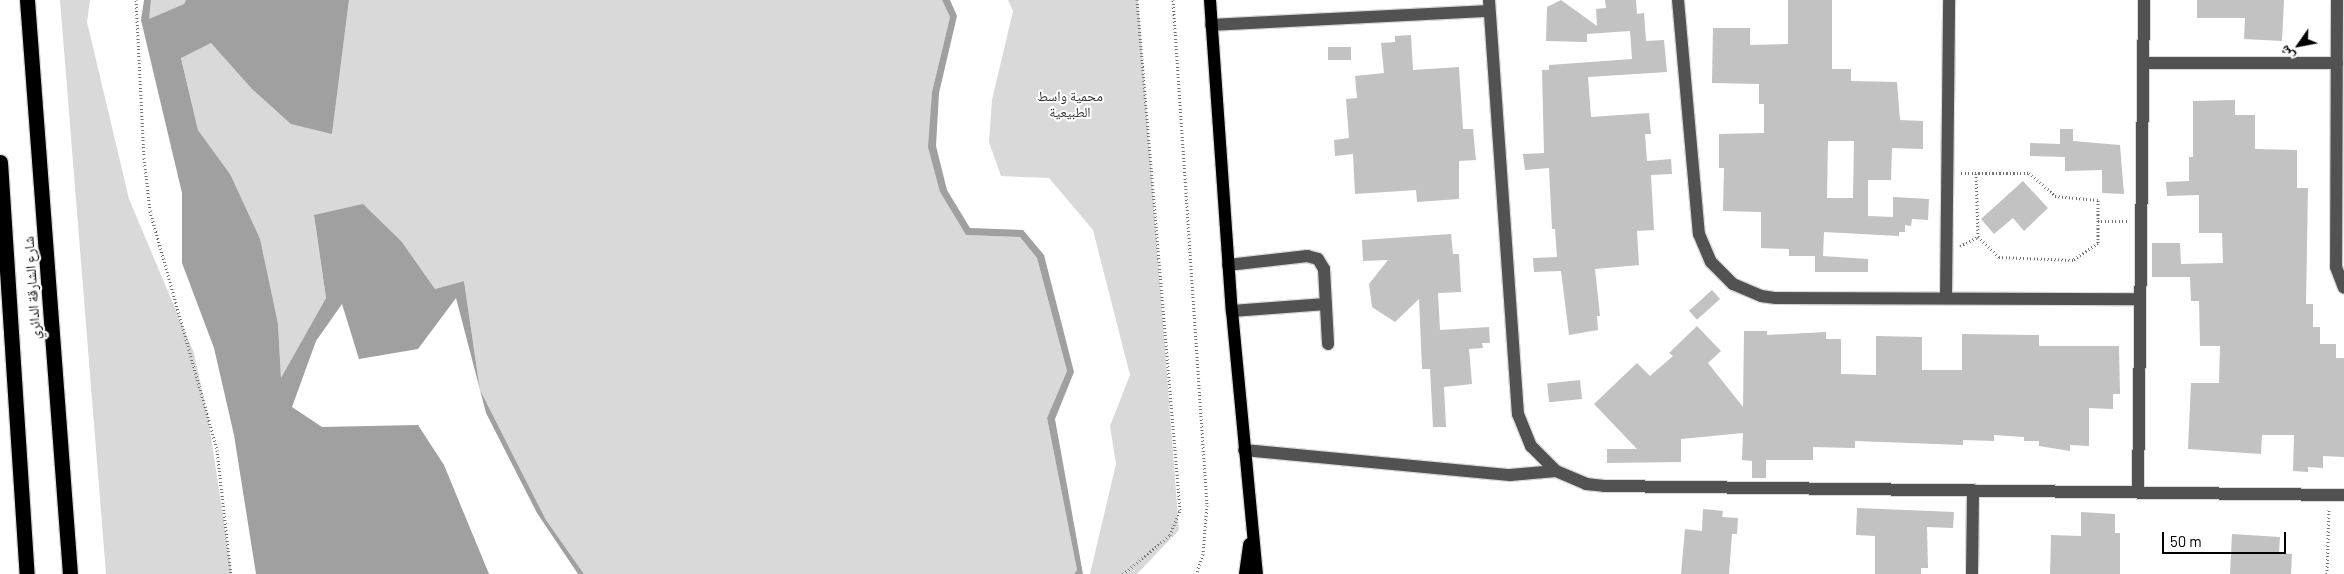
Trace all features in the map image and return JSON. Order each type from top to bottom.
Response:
[{"type":"highway","name":"شارع الشارقة الدائري","points":[[27,0],[70,574]]},
{"type":"highway","name":"شارع الشارقة الدائري","points":[[0,162],[27,574]]},
{"type":"main road","points":[[1210,0],[1228,266],[1251,532],[1258,574]]},
{"type":"main road","points":[[1245,574],[1251,532]]},
{"type":"street","points":[[1678,0],[1699,234],[1704,249],[1721,274],[1747,291],[1776,298],[2140,299]]},
{"type":"street","points":[[1946,298],[1949,0]]},
{"type":"street","points":[[2138,492],[2144,0]]},
{"type":"street","points":[[2337,0],[2336,267],[2344,288]]},
{"type":"street","points":[[1211,25],[1489,5],[1518,414],[1531,446],[1556,471],[1578,481],[1604,486],[2344,496]]},
{"type":"street","points":[[2144,63],[2337,63]]},
{"type":"street","points":[[1228,266],[1315,257],[1323,265],[1328,344]]},
{"type":"street","points":[[1232,311],[1326,304]]},
{"type":"street","points":[[1244,450],[1510,475],[1556,471]]},
{"type":"street","points":[[1972,574],[1973,490]]},
{"type":"path","points":[[136,0],[144,158],[150,211],[217,450],[231,574]]},
{"type":"path","points":[[1123,574],[1170,535],[1180,510],[1137,0]]},
{"type":"path","points":[[1172,0],[1207,505],[1205,545],[1196,574]]},
{"type":"path","points":[[1948,173],[2029,172],[2055,196],[2098,200],[2098,243],[2073,260],[1999,257],[1978,237],[1976,173]]},
{"type":"path","points":[[2098,221],[2142,221]]},
{"type":"path","points":[[2327,574],[2330,495]]},
{"type":"green space","points":[[60,0],[90,0],[87,22],[129,199],[194,353],[208,418],[232,574],[106,574]]},
{"type":"green space","points":[[151,0],[186,0],[184,4],[148,20]]},
{"type":"green space","points":[[349,0],[942,0],[950,17],[932,92],[931,114],[940,192],[966,235],[1020,237],[1037,258],[1067,371],[1047,418],[1077,570],[1074,574],[584,574],[546,520],[480,390],[464,281],[435,289],[402,242],[314,216],[326,298],[281,379],[278,324],[230,174],[198,130],[181,57],[211,43],[251,88],[332,134]]},
{"type":"green space","name":"محمية واسط الطبيعية","points":[[1008,0],[1138,0],[1179,530],[1137,574],[1090,574],[1116,464],[1110,426],[1130,375],[1093,230],[1049,178],[1001,176],[989,142],[992,100],[1013,11]]},
{"type":"shaded area","points":[[144,0],[151,0],[149,19],[184,4],[186,0],[349,0],[332,134],[291,124],[251,88],[211,43],[181,58],[198,130],[230,174],[260,239],[278,324],[281,378],[326,298],[314,215],[363,204],[402,242],[435,289],[464,281],[480,390],[456,298],[418,349],[359,359],[342,304],[316,341],[292,407],[322,427],[418,425],[444,465],[489,574],[256,574],[234,435],[214,348],[182,263],[182,193],[141,20]]},
{"type":"shaded area","points":[[942,0],[950,0],[957,16],[939,93],[936,146],[947,190],[970,228],[1023,230],[1044,255],[1074,372],[1055,419],[1083,574],[1074,574],[1077,570],[1047,418],[1067,371],[1037,258],[1020,237],[966,235],[940,192],[928,147],[932,92],[950,17]]},
{"type":"shaded area","points":[[480,390],[546,520],[584,574],[578,574],[537,513],[486,413]]},
{"type":"building","points":[[1561,0],[1597,26],[1596,9],[1606,8],[1605,0],[1636,0],[1637,14],[1644,13],[1646,41],[1664,40],[1667,72],[1588,77],[1591,117],[1649,113],[1651,134],[1645,134],[1647,161],[1671,159],[1672,174],[1651,175],[1654,230],[1637,231],[1639,265],[1595,269],[1600,316],[1597,316],[1598,330],[1569,335],[1561,271],[1534,272],[1533,258],[1557,257],[1555,229],[1552,229],[1549,168],[1525,170],[1523,154],[1544,153],[1542,70],[1549,70],[1549,65],[1632,59],[1630,31],[1587,34],[1587,42],[1546,41],[1547,7]]},
{"type":"building","points":[[1788,0],[1832,0],[1832,69],[1851,69],[1851,81],[1897,82],[1900,120],[1923,121],[1923,149],[1892,148],[1891,180],[1868,180],[1868,216],[1893,217],[1893,197],[1929,199],[1928,220],[1912,219],[1911,226],[1905,225],[1905,232],[1899,232],[1899,236],[1824,232],[1823,256],[1868,259],[1868,272],[1815,272],[1815,256],[1789,256],[1789,249],[1761,248],[1761,212],[1723,211],[1724,168],[1719,168],[1719,134],[1764,133],[1764,104],[1759,104],[1759,84],[1712,83],[1713,28],[1750,28],[1750,45],[1788,44]],"holes":[[[1828,141],[1854,141],[1853,198],[1827,198]]]},
{"type":"building","points":[[2197,0],[2284,0],[2282,41],[2244,39],[2245,18],[2197,18]]},
{"type":"building","points":[[1411,35],[1413,70],[1459,67],[1463,129],[1473,129],[1476,160],[1459,161],[1459,199],[1417,202],[1416,190],[1355,194],[1353,154],[1335,156],[1334,140],[1349,138],[1346,99],[1357,98],[1355,76],[1384,73],[1381,43],[1395,42],[1395,36]]},
{"type":"building","points":[[1328,47],[1351,47],[1351,60],[1328,60]]},
{"type":"building","points":[[2235,100],[2235,115],[2255,115],[2255,149],[2297,150],[2297,188],[2308,188],[2306,304],[2313,304],[2313,327],[2320,327],[2320,344],[2336,344],[2336,358],[2344,358],[2344,457],[2323,456],[2323,468],[2308,467],[2308,472],[2293,471],[2294,435],[2262,435],[2261,454],[2188,449],[2191,383],[2219,383],[2220,346],[2200,346],[2199,301],[2191,301],[2190,277],[2152,277],[2152,243],[2180,243],[2181,264],[2223,263],[2222,233],[2199,233],[2199,195],[2167,196],[2166,182],[2189,181],[2189,157],[2193,157],[2193,101]]},
{"type":"building","points":[[2060,129],[2073,129],[2073,141],[2120,145],[2124,194],[2102,193],[2102,170],[2065,171],[2065,157],[2030,156],[2030,143],[2060,144]]},
{"type":"building","points":[[2023,181],[2048,208],[2024,231],[2013,218],[1994,234],[1981,219]]},
{"type":"building","points":[[1451,234],[1453,254],[1459,254],[1461,292],[1438,293],[1440,330],[1489,327],[1490,343],[1482,343],[1483,348],[1469,349],[1472,384],[1444,387],[1446,427],[1433,427],[1430,369],[1422,369],[1419,299],[1395,322],[1372,307],[1369,284],[1388,260],[1363,261],[1362,240]]},
{"type":"building","points":[[1712,290],[1720,299],[1697,320],[1689,311]]},
{"type":"building","points":[[1697,326],[1721,351],[1708,363],[1743,407],[1744,331],[1767,331],[1767,335],[1826,332],[1826,339],[1841,339],[1841,374],[1876,375],[1876,336],[1922,337],[1922,370],[1962,370],[1962,334],[2039,335],[2039,346],[2119,346],[2120,394],[2113,394],[2113,409],[2089,408],[2089,446],[2070,445],[2070,451],[2039,446],[2039,441],[2024,441],[2024,437],[1994,435],[1994,441],[1963,440],[1963,445],[1855,441],[1855,448],[1813,447],[1813,460],[1766,460],[1766,478],[1752,478],[1752,461],[1742,460],[1743,433],[1681,439],[1681,462],[1607,463],[1607,449],[1637,449],[1594,404],[1637,363],[1650,376],[1673,356],[1669,353]]},
{"type":"building","points":[[1580,380],[1582,399],[1549,402],[1547,383]]},
{"type":"building","points":[[1857,508],[1954,512],[1953,528],[1927,527],[1928,568],[1921,568],[1921,574],[1875,574],[1875,536],[1856,535]]},
{"type":"building","points":[[1703,509],[1723,511],[1722,517],[1738,518],[1737,534],[1732,534],[1729,574],[1681,574],[1685,529],[1702,531]]},
{"type":"building","points":[[2081,512],[2115,514],[2115,533],[2120,533],[2120,574],[2050,574],[2051,535],[2081,536]]},
{"type":"building","points":[[2232,534],[2280,537],[2279,553],[2292,554],[2291,574],[2230,574]]}]
